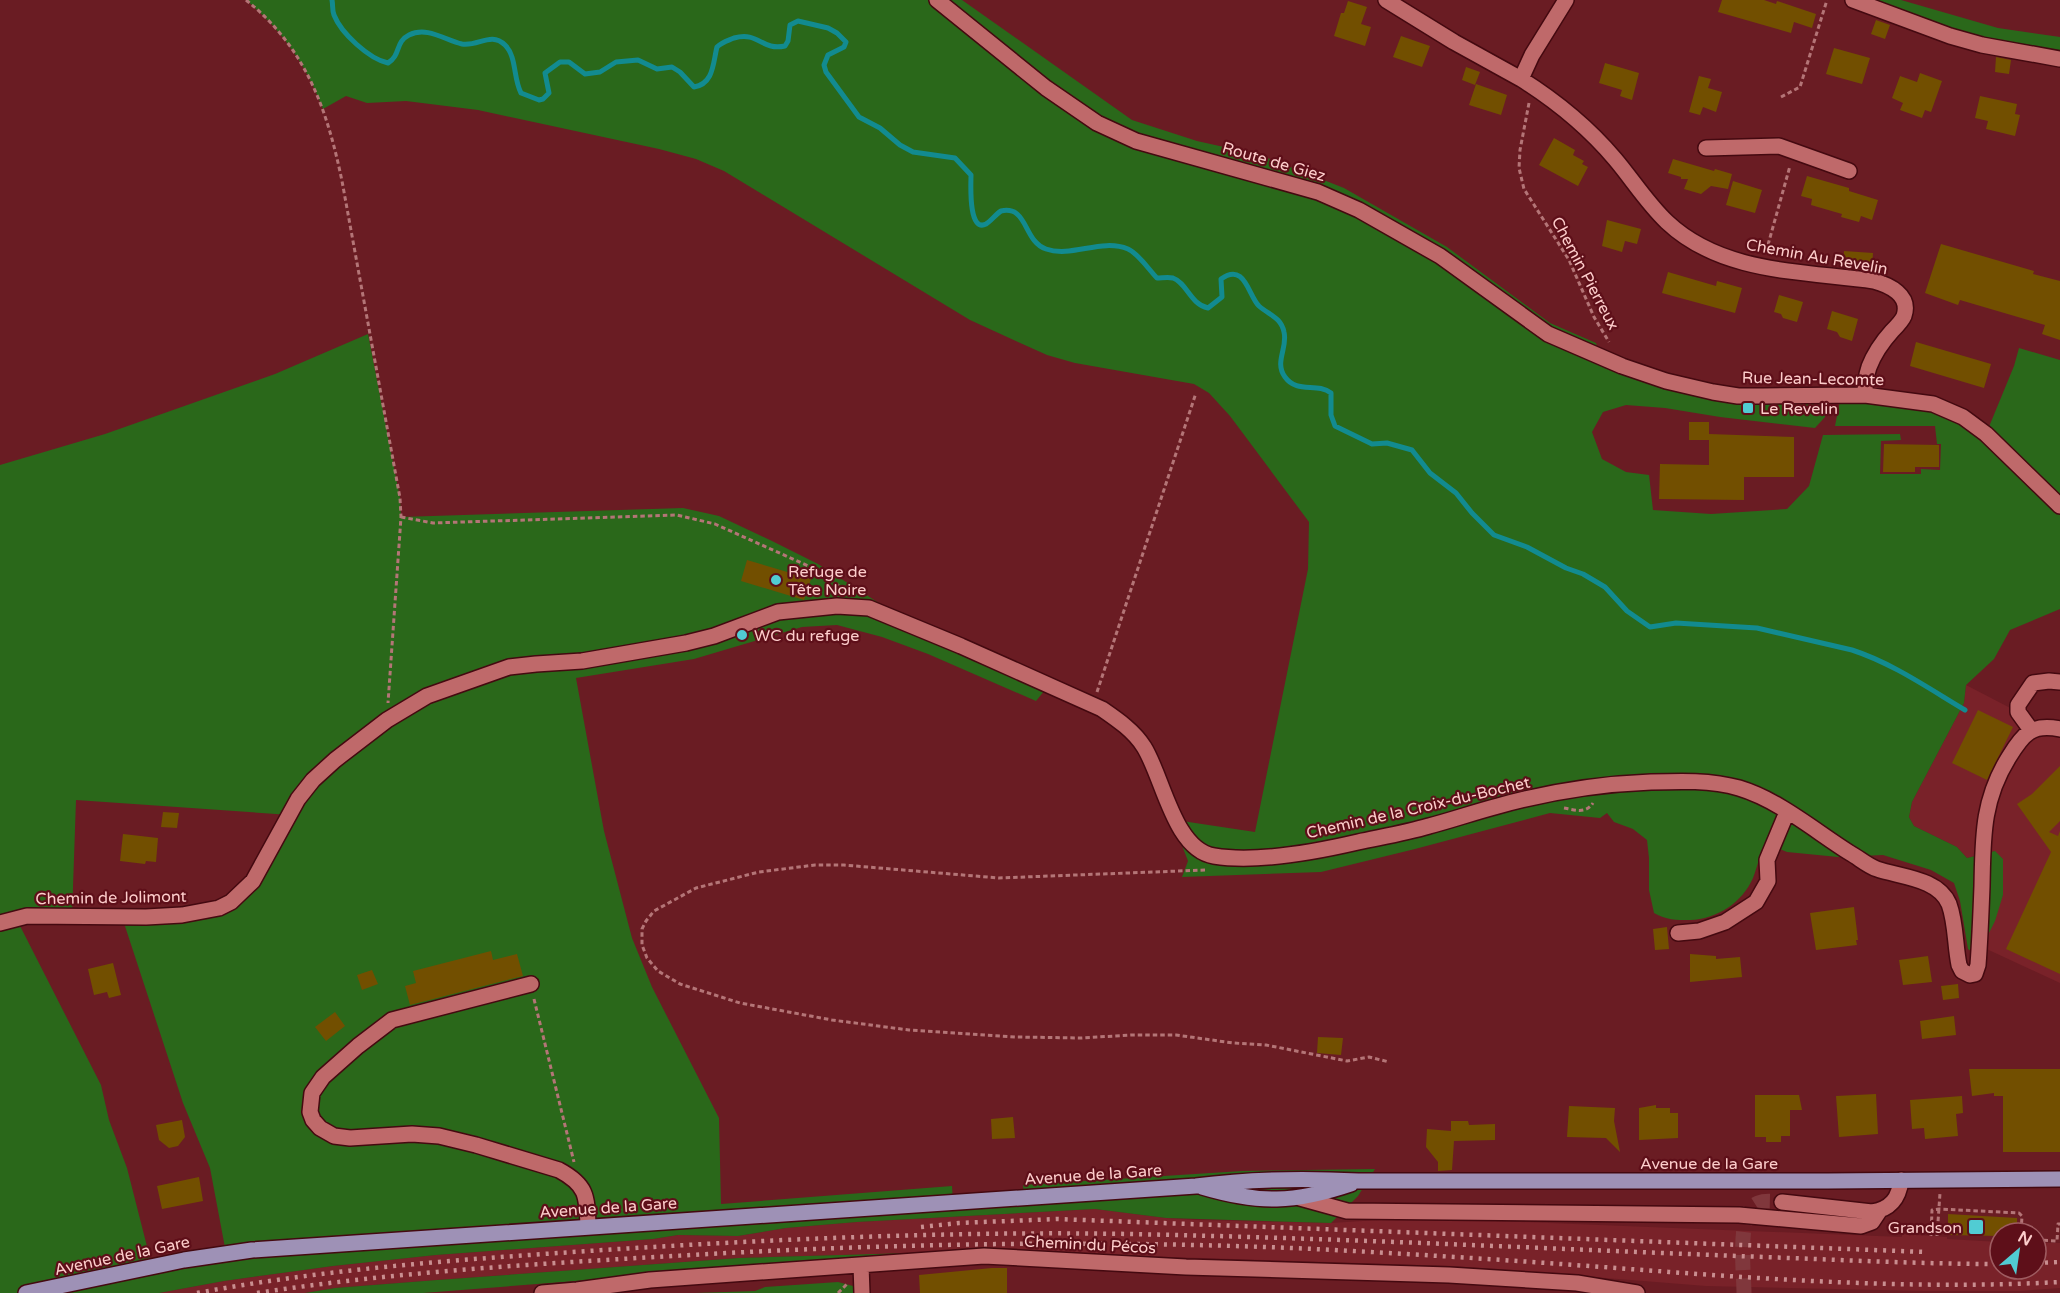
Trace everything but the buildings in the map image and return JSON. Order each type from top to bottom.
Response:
[{"type":"main road","name":"Avenue de la Gare","points":[[26,1293],[226,1253],[1284,1179],[1358,1181],[2060,1179]]},
{"type":"main road","name":"Avenue de la Gare","points":[[1196,1185],[1244,1198],[1282,1199],[1327,1192],[1358,1181]]},
{"type":"street","name":"Route de Giez","points":[[937,0],[1046,88],[1097,123],[1136,141],[1318,192],[1359,210],[1440,256],[1548,334],[1604,360]]},
{"type":"street","name":"Chemin Au Revelin","points":[[1386,0],[1527,83],[1567,112],[1613,157],[1667,222],[1687,237],[1710,250],[1740,262],[1890,285],[1902,298],[1905,307],[1904,316],[1869,365],[1865,395]]},
{"type":"street","points":[[1527,83],[1532,55],[1566,0]]},
{"type":"street","points":[[1853,0],[1950,36],[1982,45],[2060,58]]},
{"type":"street","points":[[1706,148],[1779,146],[1849,171]]},
{"type":"street","name":"Rue Jean-Lecomte","points":[[1604,360],[1666,381],[1738,396],[1865,395],[1933,404],[1963,417],[1986,434],[2060,506]]},
{"type":"street","name":"Chemin de la Croix-du-Bochet","points":[[387,720],[428,696],[509,668],[536,663],[582,661],[686,643],[714,636],[778,612],[837,606],[869,608],[1092,704],[1120,721],[1139,741],[1152,763],[1187,840],[1198,850],[1212,856],[1277,856],[1334,848],[1427,827],[1500,805],[1600,786],[1672,781],[1724,785],[1758,795],[1876,869],[1919,881],[1940,892],[1945,897],[1951,911],[1959,965],[1970,975],[1975,974],[1978,965],[1983,831],[1987,808],[2001,769],[2017,744],[2031,730]]},
{"type":"street","points":[[2060,682],[2033,683],[2018,705],[2018,712],[2031,730],[2046,726],[2060,729]]},
{"type":"street","name":"Chemin de Jolimont","points":[[0,923],[27,916],[182,915],[202,912],[231,902],[260,871],[298,799],[313,780],[387,720]]},
{"type":"street","points":[[1678,933],[1699,931],[1725,922],[1756,902],[1768,881],[1767,860],[1787,812]]},
{"type":"street","points":[[531,984],[392,1020],[323,1077],[312,1093],[310,1112],[320,1128],[334,1136],[350,1138],[424,1134],[454,1139],[559,1170],[576,1181],[586,1196],[588,1226]]},
{"type":"street","points":[[1282,1199],[1280,1192],[1284,1179]]},
{"type":"street","points":[[1300,1198],[1347,1211],[1739,1215],[1861,1226],[1872,1222],[1880,1210],[1897,1197],[1901,1180]]},
{"type":"street","points":[[1782,1202],[1872,1212],[1880,1210]]},
{"type":"street","name":"Chemin du Pécos","points":[[542,1293],[650,1280],[984,1256],[1186,1268],[1438,1275],[1577,1283],[1637,1293]]},
{"type":"street","points":[[861,1265],[862,1293]]},
{"type":"path","points":[[246,0],[271,22],[293,48],[315,86],[333,141],[400,498],[401,517],[387,720]]},
{"type":"path","points":[[1781,98],[1800,87],[1827,0]]},
{"type":"path","name":"Chemin Pierreux","points":[[1527,83],[1519,168],[1524,189],[1569,260],[1593,318],[1622,366]]},
{"type":"path","points":[[1762,267],[1793,152]]},
{"type":"path","points":[[1092,704],[1196,393]]},
{"type":"path","points":[[401,517],[433,523],[677,515],[689,517],[715,524],[815,569],[847,592]]},
{"type":"path","points":[[1561,808],[1576,811],[1587,810],[1595,800],[1600,786]]},
{"type":"path","points":[[1208,870],[999,878],[844,864],[759,872],[696,888],[654,911],[642,929],[642,945],[647,958],[658,971],[680,984],[740,1004],[832,1020],[909,1030],[1016,1037],[1081,1038],[1176,1035],[1266,1045],[1347,1061],[1370,1057],[1389,1062]]},
{"type":"path","points":[[531,984],[576,1171],[576,1181]]},
{"type":"path","points":[[1937,1236],[1940,1191]]},
{"type":"path","points":[[1931,1236],[1932,1210],[2019,1213],[2022,1216],[2022,1221]]},
{"type":"path","points":[[2048,1241],[2057,1241],[2058,1224],[2060,1224]]},
{"type":"shaded area","points":[[1966,685],[2018,712],[2031,730],[2060,729],[2060,983],[1978,945],[2003,895],[2003,859],[1994,851],[1967,858],[1957,847],[1914,826],[1909,817],[1912,802],[1964,703]]},
{"type":"shaded area","points":[[1095,1209],[1197,1220],[1331,1223],[1395,1219],[1395,1217],[1902,1237],[1902,1234],[1988,1241],[1988,1281],[2048,1281],[2048,1243],[2060,1243],[2060,1288],[2020,1291],[1923,1291],[1706,1286],[1453,1266],[984,1251],[739,1258],[335,1288],[305,1293],[159,1293],[224,1281],[333,1266],[436,1255],[653,1239],[678,1235],[738,1236],[786,1228]]},
{"type":"green space","points":[[246,0],[962,0],[1132,120],[1197,141],[1260,155],[1344,188],[1447,247],[1550,323],[1596,343],[1604,368],[1714,394],[1828,396],[1825,417],[1815,428],[1626,405],[1603,412],[1592,432],[1602,459],[1626,472],[1649,475],[1653,510],[1711,514],[1787,509],[1809,486],[1823,435],[1900,434],[1901,440],[1881,441],[1880,474],[1921,474],[1921,469],[1940,470],[1941,444],[1937,444],[1935,426],[1835,426],[1841,395],[1881,395],[1935,404],[1952,411],[1986,434],[2019,348],[2060,360],[2060,609],[2010,630],[1994,659],[1966,685],[1964,703],[1912,802],[1909,817],[1914,826],[1957,847],[1967,858],[1995,851],[2003,859],[2003,895],[1987,937],[1972,952],[1968,949],[1960,901],[1954,883],[1931,870],[1883,855],[1838,857],[1787,852],[1775,847],[1764,847],[1748,887],[1728,908],[1700,919],[1680,920],[1663,917],[1654,913],[1649,890],[1647,840],[1633,829],[1614,822],[1607,813],[1600,818],[1550,813],[1321,872],[1182,877],[1188,861],[1159,787],[1129,735],[1108,717],[1045,690],[1036,701],[928,654],[882,637],[837,625],[802,627],[694,659],[576,678],[604,831],[632,938],[652,987],[719,1118],[721,1204],[952,1186],[953,1202],[1024,1197],[1023,1185],[1242,1171],[1375,1169],[1358,1196],[1331,1223],[1166,1218],[1095,1209],[857,1222],[786,1228],[738,1236],[678,1235],[653,1239],[436,1255],[333,1266],[224,1281],[159,1293],[0,1293],[0,465],[105,434],[275,374],[368,334],[400,498],[401,517],[683,508],[719,516],[818,564],[882,605],[1083,693],[1136,728],[1147,743],[1182,821],[1255,832],[1308,569],[1309,522],[1230,416],[1209,393],[1194,384],[1075,363],[1047,355],[1018,342],[970,320],[724,171],[696,159],[478,110],[406,101],[367,103],[346,96],[323,109],[317,93],[292,50]],"holes":[[[76,800],[290,815],[258,874],[230,902],[219,908],[192,915],[122,917],[183,1103],[210,1168],[226,1253],[152,1266],[127,1168],[109,1120],[101,1085],[16,918],[72,916]]]},
{"type":"green space","points":[[1853,0],[1901,0],[1998,28],[2060,37],[2060,59],[1982,45]]},
{"type":"green space","points":[[946,1252],[423,1293],[305,1293],[335,1288],[739,1258]]},
{"type":"green space","points":[[838,1282],[853,1286],[854,1293],[695,1293],[755,1291],[765,1287]]},
{"type":"waterway","points":[[332,0],[334,15],[349,37],[364,51],[388,63],[395,56],[402,41],[416,33],[429,33],[462,44],[489,39],[500,41],[509,50],[521,93],[539,100],[549,93],[545,73],[560,62],[569,62],[585,74],[600,72],[616,62],[638,60],[657,69],[672,67],[694,87],[701,85],[709,77],[717,47],[734,38],[749,37],[777,47],[785,46],[790,25],[798,21],[828,28],[846,42],[844,47],[828,55],[824,65],[826,72],[859,117],[880,128],[900,145],[913,152],[955,158],[971,175],[973,215],[980,225],[986,224],[1001,211],[1010,211],[1021,218],[1033,239],[1046,249],[1066,251],[1107,246],[1128,249],[1140,258],[1157,278],[1173,278],[1182,284],[1197,302],[1208,308],[1222,297],[1221,279],[1236,274],[1241,277],[1259,306],[1282,327],[1285,338],[1281,366],[1285,377],[1295,385],[1320,388],[1331,393],[1331,415],[1335,426],[1372,444],[1387,443],[1412,450],[1430,473],[1456,493],[1494,535],[1527,547],[1566,568],[1583,574],[1605,587],[1627,611],[1650,627],[1676,623],[1757,628],[1852,650],[1896,669],[1965,710]]},
{"type":"tunnel","points":[[1744,1293],[1743,1243],[1747,1217],[1751,1208],[1758,1203],[1782,1202]]},
{"type":"railway","points":[[921,1227],[1057,1219],[1926,1252]]},
{"type":"railway","points":[[197,1293],[298,1277],[501,1257],[800,1239],[932,1235],[1063,1233],[1288,1238],[1882,1262],[1988,1264]]},
{"type":"railway","points":[[257,1293],[360,1279],[569,1262],[839,1248],[1004,1244],[1169,1244],[1335,1250],[1727,1276],[1893,1284],[2060,1282]]},
{"type":"railway","points":[[2048,1262],[2060,1262]]},
{"type":"place","name":"Le Revelin","points":[[1748,408]]},
{"type":"place","name":"Refuge de Tête Noire","points":[[776,580]]},
{"type":"place","name":"WC du refuge","points":[[742,635]]},
{"type":"place","name":"Grandson","points":[[1976,1227]]}]
